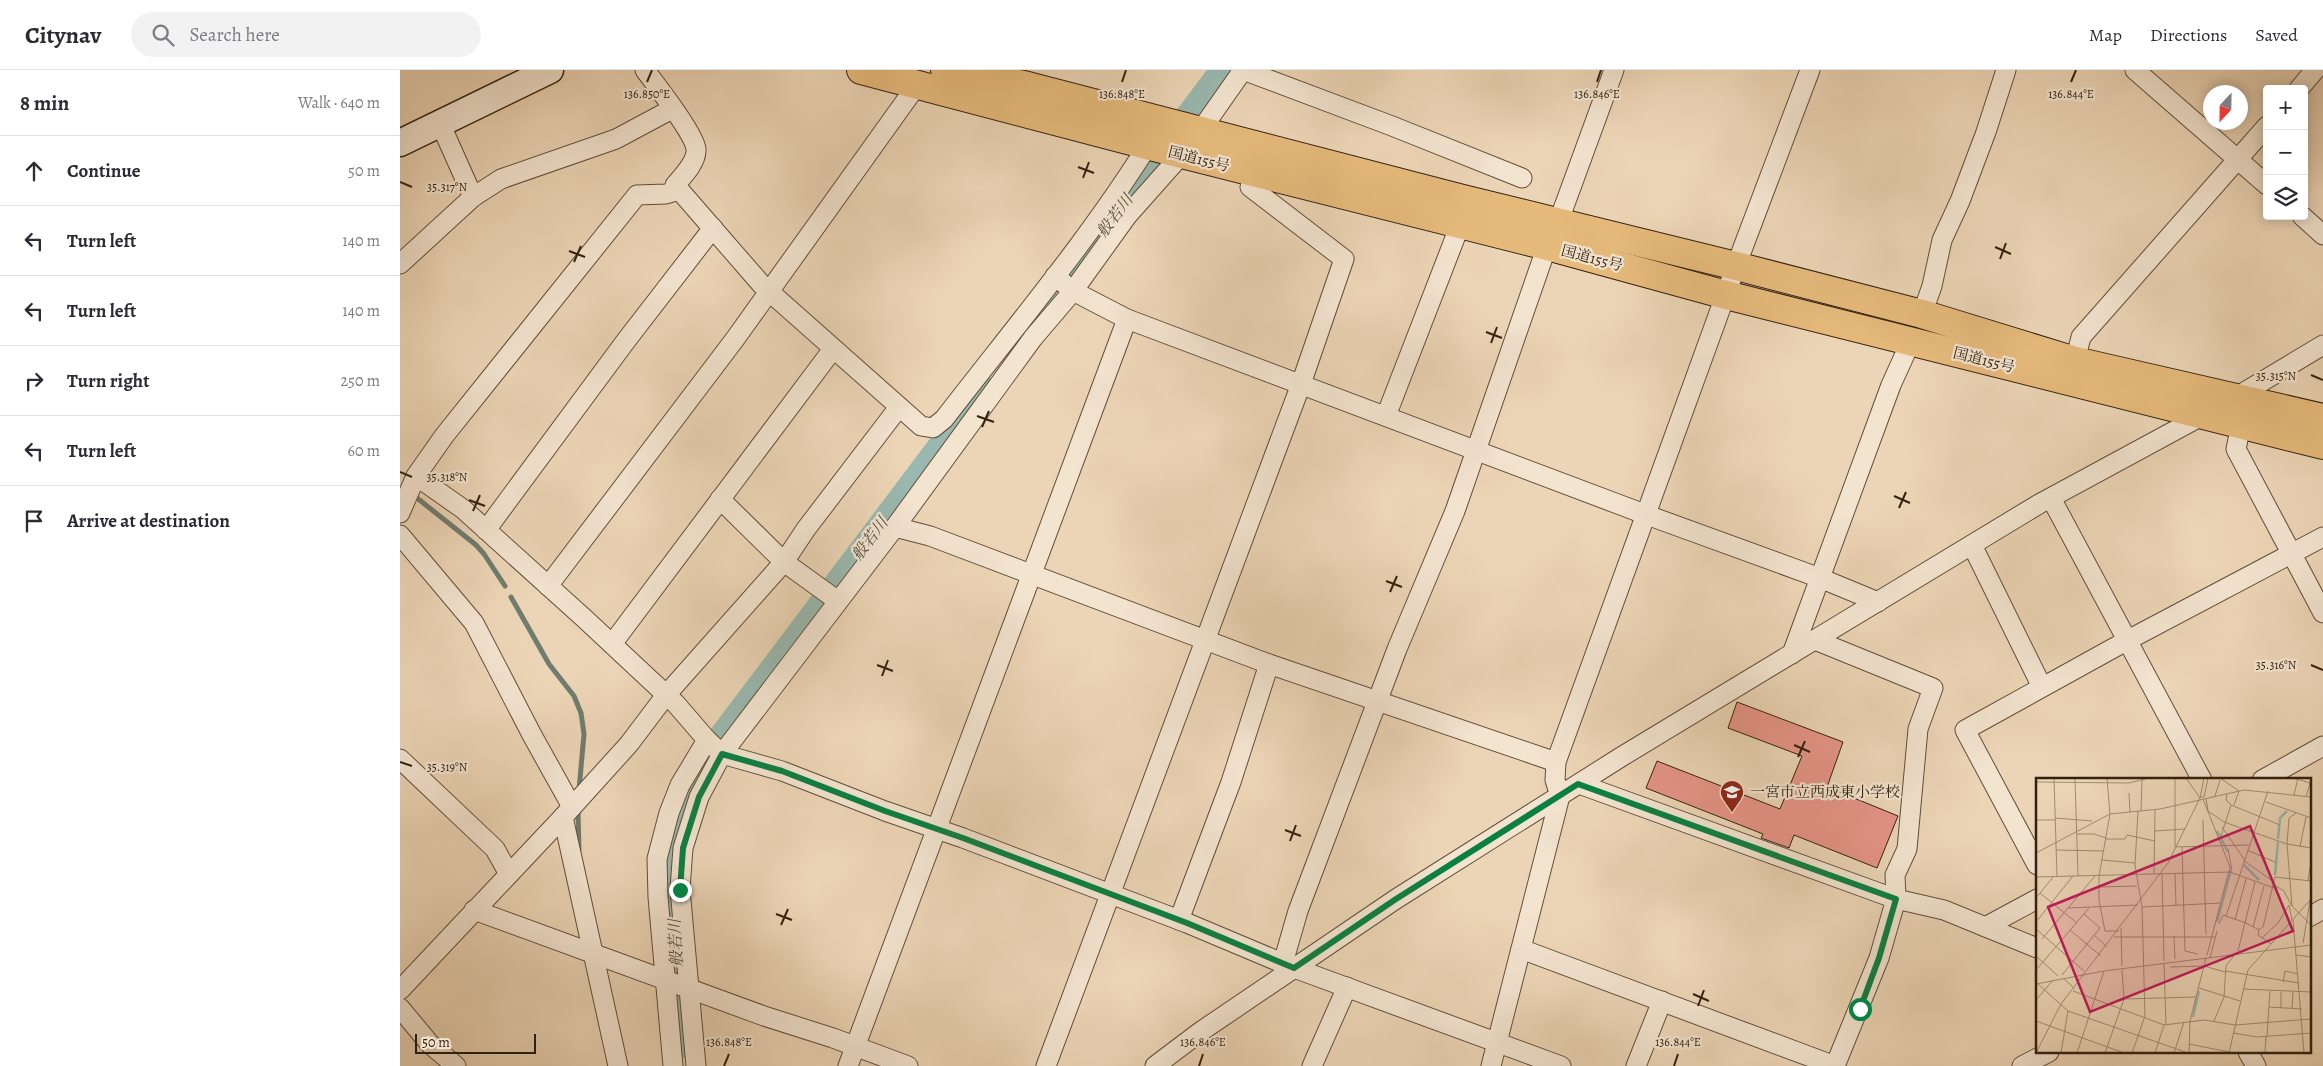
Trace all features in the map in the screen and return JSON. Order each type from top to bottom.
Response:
[{"type":"highway","name":"国道155号","points":[[861,70],[1164,150],[1460,225],[1553,234],[1736,266],[1922,314],[2075,361],[2233,399],[2323,418]]},
{"type":"highway","name":"国道155号","points":[[945,70],[1024,85],[1182,125],[1553,234],[1726,295],[2323,445]]},
{"type":"main road","points":[[400,143],[550,70]]},
{"type":"street","points":[[645,70],[689,133],[696,148],[694,160],[675,185],[679,190],[769,291],[921,426],[933,428],[944,419],[1127,216],[1164,150],[1182,125],[1239,71],[1392,126],[1522,178]]},
{"type":"street","points":[[1289,966],[1298,911],[1397,649],[1455,511],[1475,449],[1614,70]]},
{"type":"street","points":[[1491,1066],[1560,796],[1555,780],[1556,762],[1736,266],[1810,70]]},
{"type":"street","points":[[1922,314],[1932,286],[1942,240],[1966,184],[2006,70]]},
{"type":"street","points":[[2135,70],[2263,182]]},
{"type":"street","points":[[2302,85],[2315,70]]},
{"type":"street","points":[[548,586],[666,433],[917,85]]},
{"type":"street","points":[[400,264],[473,197],[501,179],[616,139],[672,109]]},
{"type":"street","points":[[440,123],[473,197]]},
{"type":"street","points":[[2075,361],[2081,337],[2264,130]]},
{"type":"street","points":[[696,1066],[658,897],[657,859],[669,813],[680,785],[714,747],[831,596],[895,527],[1033,338],[1118,191],[1164,150]]},
{"type":"street","points":[[1046,1066],[1109,893],[1301,384],[1344,259],[1250,187]]},
{"type":"street","points":[[402,504],[416,476],[444,436],[637,195],[666,194],[679,190]]},
{"type":"street","points":[[2306,220],[2323,235]]},
{"type":"street","points":[[1386,416],[1460,225]]},
{"type":"street","points":[[486,530],[712,228]]},
{"type":"street","points":[[1064,284],[1128,319],[1647,515],[1820,578],[1878,602]]},
{"type":"street","points":[[848,1066],[1128,319]]},
{"type":"street","points":[[1792,654],[1891,385],[1911,341]]},
{"type":"street","points":[[1155,1066],[1289,966],[1578,784],[2051,498],[2203,416],[2323,345]]},
{"type":"street","points":[[612,644],[833,349]]},
{"type":"street","points":[[400,990],[567,812],[628,744],[666,695],[784,562],[806,529],[899,407]]},
{"type":"street","points":[[2241,425],[2236,449],[2323,613]]},
{"type":"street","points":[[416,476],[463,509],[612,644],[666,695],[714,747],[1109,893],[1289,966],[1561,1066]]},
{"type":"street","points":[[2051,498],[2201,778]]},
{"type":"street","points":[[720,500],[784,562],[831,596]]},
{"type":"street","points":[[895,527],[930,536],[1269,664],[1556,762]]},
{"type":"street","points":[[400,535],[474,623],[532,735],[567,812],[571,847],[592,953],[618,1066]]},
{"type":"street","points":[[2036,863],[1965,730],[2128,640],[2323,537]]},
{"type":"street","points":[[1972,545],[2042,687]]},
{"type":"street","points":[[1521,949],[1835,1066],[1879,958],[1896,899],[1895,876],[1907,849],[1918,729],[1933,688],[1815,640]]},
{"type":"street","points":[[1179,920],[1231,782],[1269,664]]},
{"type":"street","points":[[2266,778],[2323,746]]},
{"type":"street","points":[[673,1066],[678,983],[684,946],[680,890],[683,848],[714,747]]},
{"type":"street","points":[[400,759],[495,849],[509,874]]},
{"type":"street","points":[[1578,784],[1896,899],[1944,910],[2036,948]]},
{"type":"street","points":[[1986,927],[2036,900]]},
{"type":"street","points":[[2310,916],[2323,909]]},
{"type":"street","points":[[474,910],[764,1016],[856,1046],[908,1066]]},
{"type":"street","points":[[1312,1066],[1347,987]]},
{"type":"street","points":[[1636,1066],[1662,1001]]},
{"type":"street","points":[[400,1008],[430,1044],[456,1066]]},
{"type":"street","points":[[2022,1066],[2045,1054]]},
{"type":"street","points":[[2249,1054],[2256,1066]]},
{"type":"building","points":[[1737,702],[1843,742],[1827,787],[1898,816],[1877,868],[1794,835],[1789,848],[1761,838],[1763,834],[1646,788],[1657,761],[1780,809],[1802,756],[1728,728]]},
{"type":"waterway","name":"般若川","points":[[1018,345],[1225,70]]},
{"type":"waterway","name":"般若川","points":[[680,1044],[671,877],[675,842],[685,809],[698,777],[714,746],[718,744],[984,391]]},
{"type":"waterway","points":[[417,498],[476,545],[505,586]]},
{"type":"waterway","points":[[511,597],[549,664],[574,696],[581,713],[584,734],[579,790]]},
{"type":"waterway","points":[[578,813],[579,850]]},
{"type":"place","name":"一宮市立西成東小学校","points":[[1732,813]]},
{"type":"route","points":[[680,890],[683,848],[699,797],[722,754],[782,771],[885,811],[963,838],[1187,923],[1294,968],[1396,899],[1578,784],[1896,899],[1879,958],[1860,1009]]}]
